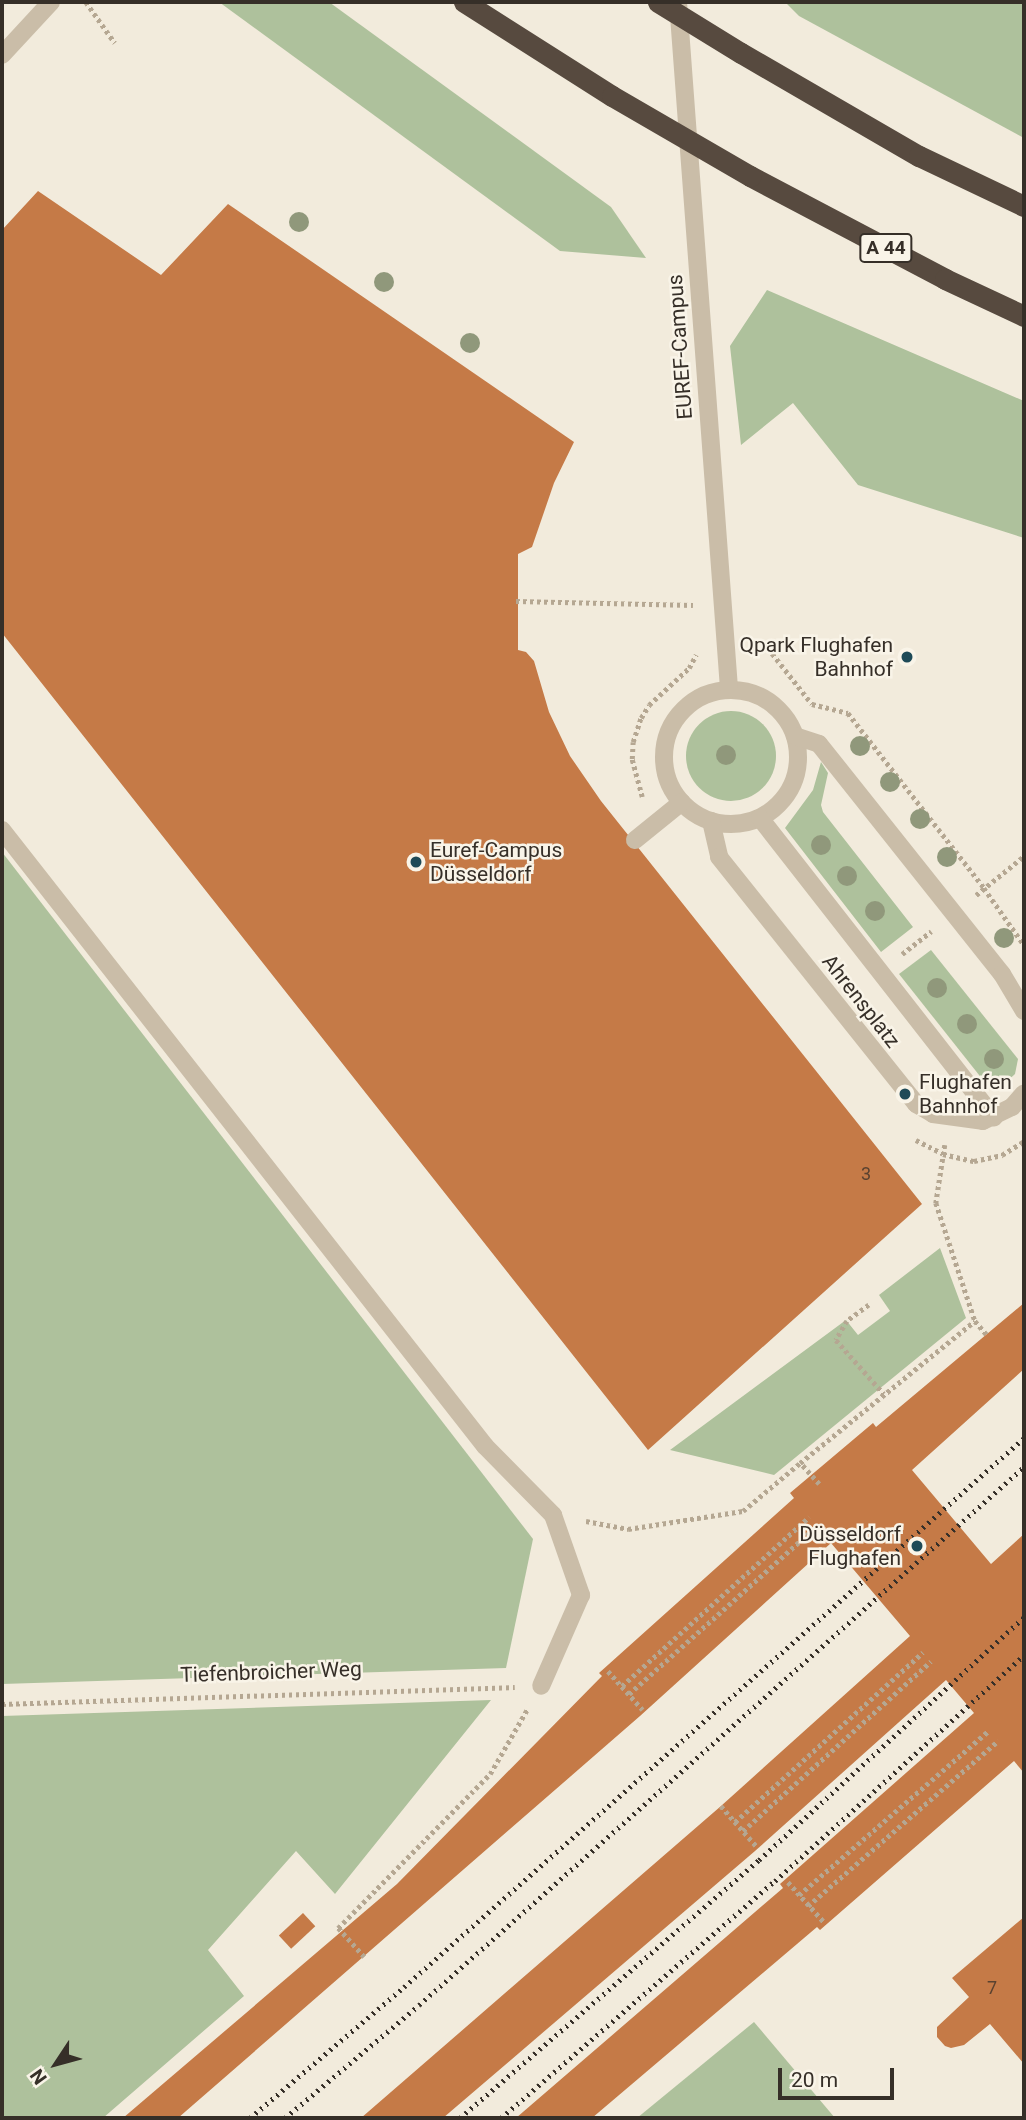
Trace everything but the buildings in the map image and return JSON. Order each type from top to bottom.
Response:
[{"type":"highway","name":"A 44","points":[[464,2],[612,96],[750,176],[945,279],[1024,316]]},
{"type":"highway","points":[[658,2],[919,156],[1024,206]]},
{"type":"street","points":[[2,55],[51,2]]},
{"type":"street","name":"EUREF-Campus","points":[[678,2],[729,689]]},
{"type":"street","points":[[729,689],[755,694],[767,700],[785,716],[795,736],[798,755],[796,774],[788,792],[776,807],[760,818],[736,824],[711,821],[682,802],[671,788],[666,772],[667,737],[672,724],[690,703],[715,691],[729,689]]},
{"type":"street","points":[[795,736],[819,744],[1002,974],[1024,1011]]},
{"type":"street","points":[[635,840],[682,802]]},
{"type":"street","points":[[760,818],[994,1118],[1012,1107],[1024,1093]]},
{"type":"street","name":"Ahrensplatz","points":[[711,821],[719,857],[905,1094],[933,1114],[969,1121],[994,1118]]},
{"type":"street","points":[[2,830],[485,1446],[553,1515],[582,1595],[541,1686]]},
{"type":"path","points":[[86,2],[115,43]]},
{"type":"path","points":[[516,601],[693,606]]},
{"type":"path","points":[[880,972],[1024,856]]},
{"type":"path","points":[[987,1335],[975,1321],[936,1203],[943,1154],[967,1160],[989,1160],[1014,1149],[1024,1141]]},
{"type":"path","points":[[869,1306],[847,1321],[836,1340],[884,1394]]},
{"type":"path","points":[[553,1515],[628,1528],[743,1511],[975,1321]]},
{"type":"path","points":[[800,1463],[819,1485]]},
{"type":"path","points":[[622,1686],[809,1517]]},
{"type":"path","points":[[629,1694],[817,1526]]},
{"type":"path","points":[[735,1822],[923,1652]]},
{"type":"path","points":[[743,1831],[931,1661]]},
{"type":"path","points":[[608,1671],[643,1710]]},
{"type":"path","points":[[364,1957],[338,1928],[491,1774],[541,1686]]},
{"type":"path","name":"Tiefenbroicher Weg","points":[[2,1704],[541,1686]]},
{"type":"path","points":[[799,1895],[988,1731]]},
{"type":"path","points":[[808,1906],[998,1741]]},
{"type":"path","points":[[721,1805],[758,1848]]},
{"type":"path","points":[[788,1882],[824,1922]]},
{"type":"green space","points":[[219,2],[329,2],[611,207],[646,258],[560,251]]},
{"type":"green space","points":[[785,2],[1024,2],[1024,138],[799,16]]},
{"type":"green space","points":[[767,290],[1024,401],[1024,538],[858,485],[793,403],[741,445],[730,346]]},
{"type":"green space","points":[[731,711],[748,714],[763,724],[773,739],[776,756],[773,773],[763,788],[748,798],[731,801],[714,798],[699,788],[689,773],[686,756],[689,739],[699,724],[714,714]]},
{"type":"green space","points":[[821,762],[828,773],[821,805],[823,812],[913,927],[881,952],[785,828],[813,790]]},
{"type":"green space","points":[[2,852],[533,1539],[506,1668],[2,1684]]},
{"type":"green space","points":[[931,950],[1018,1059],[1015,1074],[1003,1085],[991,1086],[983,1080],[899,974]]},
{"type":"green space","points":[[940,1248],[966,1318],[774,1475],[670,1450],[846,1320],[858,1335],[890,1311],[879,1295]]},
{"type":"green space","points":[[491,1700],[335,1894],[296,1851],[208,1950],[244,1996],[103,2118],[2,2118],[2,1716]]},
{"type":"green space","points":[[754,2022],[835,2118],[637,2118]]},
{"type":"railway","points":[[250,2118],[404,1987],[1024,1438]]},
{"type":"railway","points":[[285,2118],[419,2005],[1024,1467]]},
{"type":"railway","points":[[460,2118],[759,1860],[1024,1617]]},
{"type":"railway","points":[[501,2118],[775,1881],[1024,1655]]},
{"type":"place","name":"Qpark Flughafen Bahnhof","points":[[907,657]]},
{"type":"place","name":"Euref-Campus Düsseldorf","points":[[416,862]]},
{"type":"place","name":"Flughafen Bahnhof","points":[[905,1094]]},
{"type":"place","name":"Düsseldorf Flughafen","points":[[917,1546]]}]
